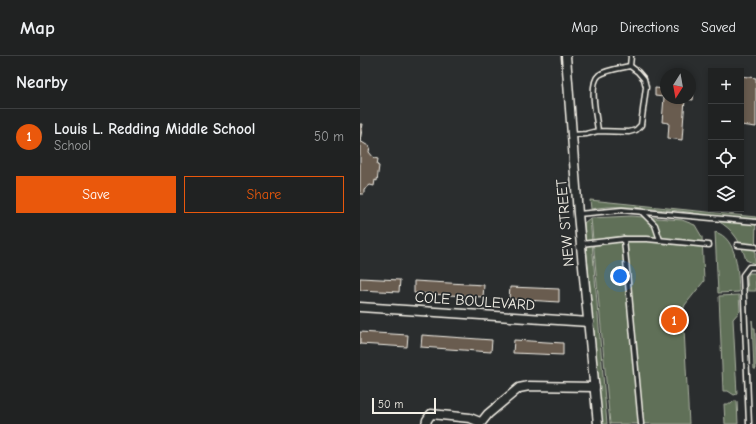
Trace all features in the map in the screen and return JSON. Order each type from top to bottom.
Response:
[{"type":"street","name":"NEW STREET","points":[[566,56],[578,214],[598,424]]},
{"type":"street","name":"COLE BOULEVARD","points":[[360,307],[588,322]]},
{"type":"street","points":[[426,424],[431,414],[470,418],[480,423],[488,414],[520,388],[529,386],[595,387]]},
{"type":"lane","points":[[630,66],[631,56]]},
{"type":"lane","points":[[598,131],[593,91],[595,81],[599,75],[630,66]]},
{"type":"lane","points":[[572,135],[598,131],[629,132],[636,130],[640,125],[646,87],[644,79],[630,66]]},
{"type":"lane","points":[[578,214],[622,210],[756,222]]},
{"type":"lane","points":[[642,212],[655,225],[660,240]]},
{"type":"lane","points":[[624,239],[641,424]]},
{"type":"lane","points":[[581,244],[624,239],[660,240],[709,245]]},
{"type":"lane","points":[[736,246],[756,247]]},
{"type":"lane","points":[[749,424],[743,275],[749,267],[756,267]]},
{"type":"green space","points":[[590,200],[756,217],[755,264],[746,260],[740,244],[732,233],[723,224],[711,218],[685,212],[639,208],[615,207],[591,209]]},
{"type":"green space","points":[[631,216],[682,220],[695,225],[702,237],[704,281],[685,305],[683,310],[689,424],[610,424],[591,218]]},
{"type":"green space","points":[[590,218],[607,424],[602,424],[584,223]]},
{"type":"green space","points":[[715,232],[723,236],[728,241],[732,249],[737,266],[739,292],[718,293]]},
{"type":"green space","points":[[749,273],[755,273],[756,291],[748,291],[747,277]]},
{"type":"green space","points":[[739,295],[740,311],[733,319],[737,394],[734,395],[728,391],[723,391],[719,296]]},
{"type":"green space","points":[[752,320],[753,328],[755,328],[756,369],[754,369]]},
{"type":"green space","points":[[734,401],[737,401],[738,424],[725,424],[724,404],[731,404]]},
{"type":"building","points":[[744,76],[756,78],[756,127],[744,125]]},
{"type":"building","points":[[655,88],[660,88],[660,97],[655,96]]},
{"type":"building","points":[[663,104],[685,104],[682,140],[668,138],[669,123],[662,122]]},
{"type":"building","points":[[360,124],[363,124],[360,141]]},
{"type":"building","points":[[360,141],[370,147],[369,152],[374,158],[378,159],[377,165],[379,166],[377,181],[375,180],[374,186],[370,185],[364,190],[364,194],[360,194]]},
{"type":"building","points":[[360,278],[400,280],[399,292],[360,290]]},
{"type":"building","points":[[414,281],[484,285],[483,297],[414,293]]},
{"type":"building","points":[[510,287],[559,289],[559,302],[509,299]]},
{"type":"building","points":[[360,332],[408,335],[407,347],[360,344]]},
{"type":"building","points":[[422,335],[492,340],[491,352],[421,347]]},
{"type":"building","points":[[514,340],[563,343],[563,355],[513,353]]},
{"type":"place","name":"Louis L. Redding Middle School","points":[[674,320]]}]
